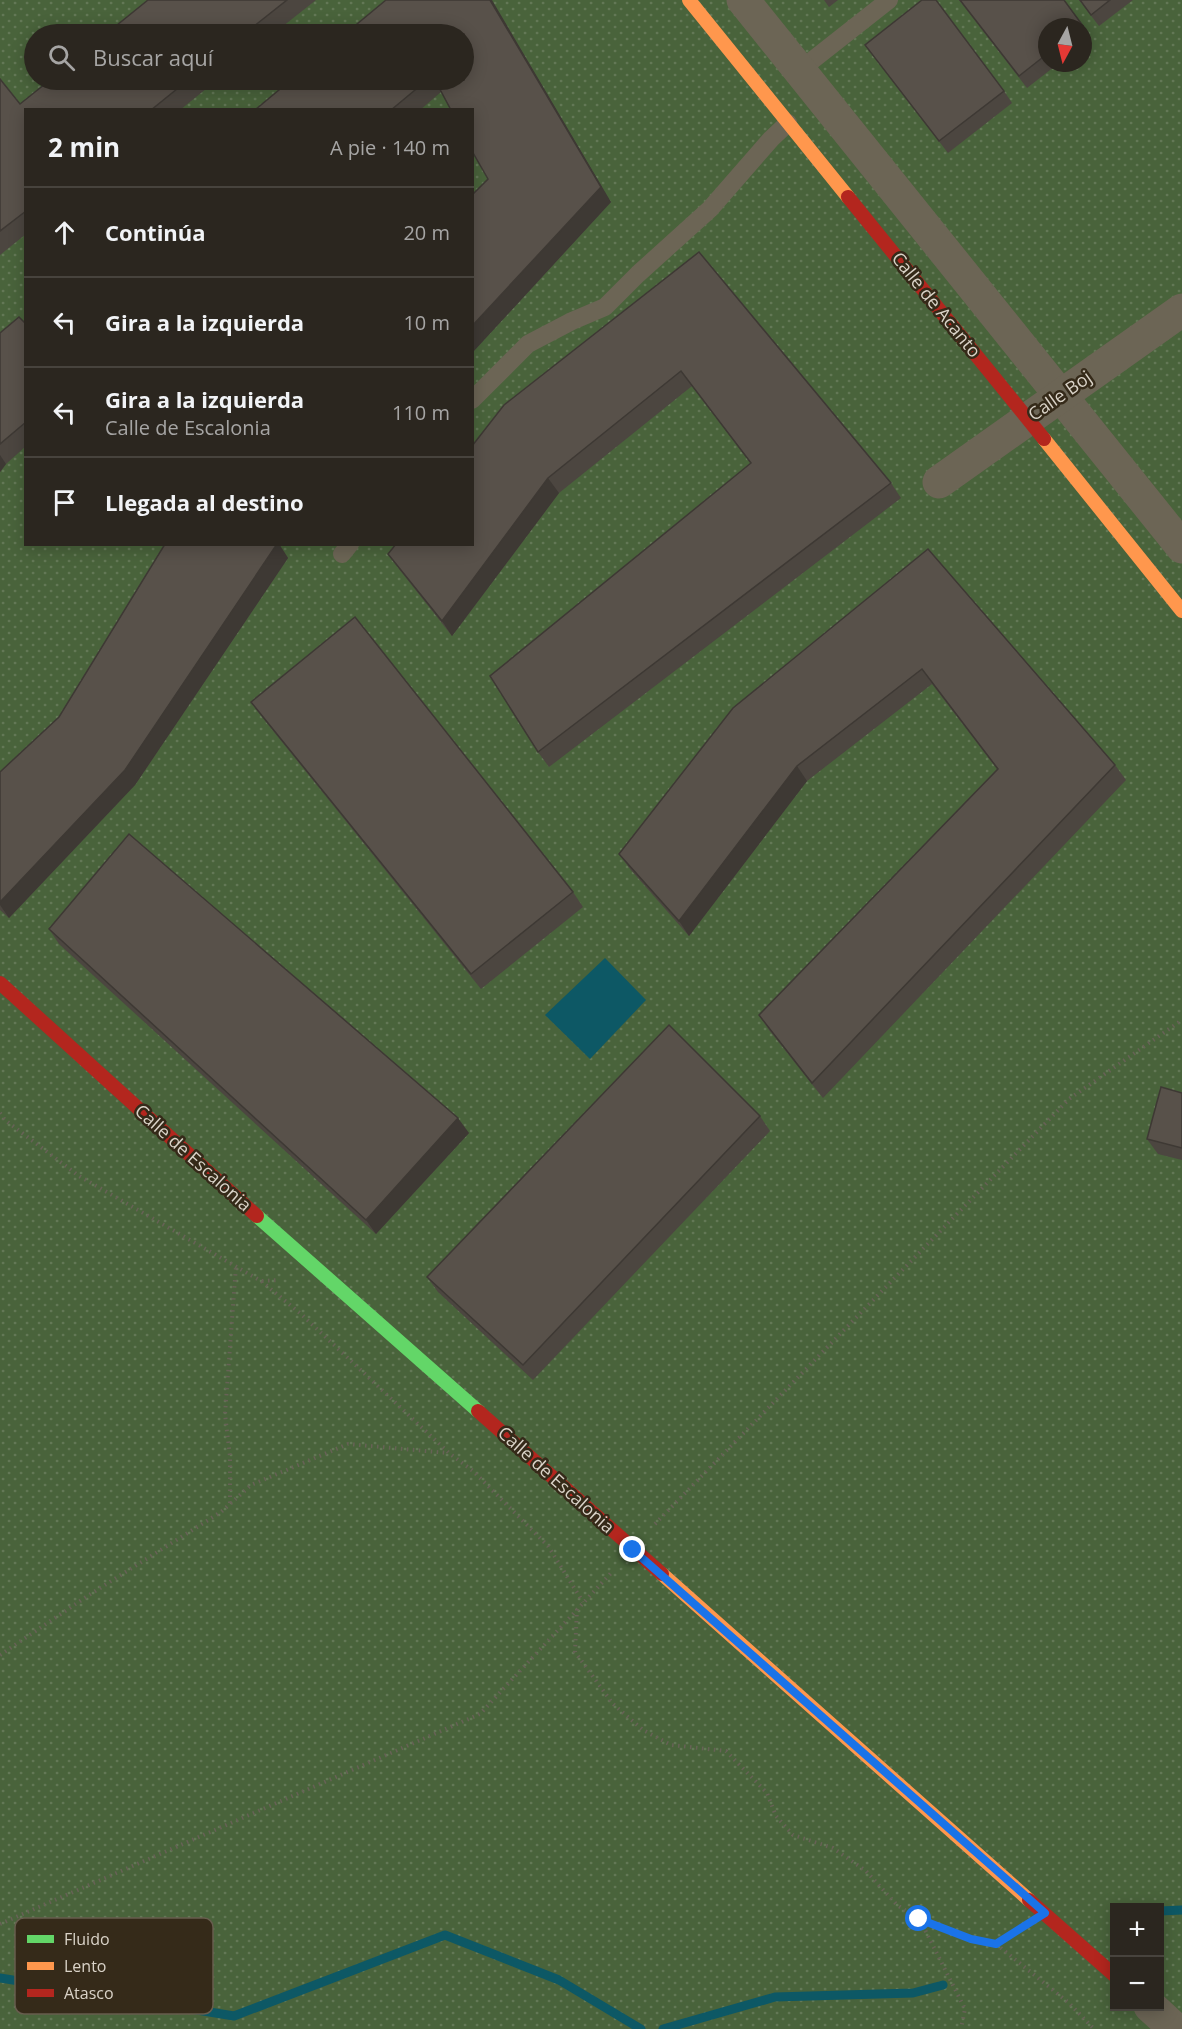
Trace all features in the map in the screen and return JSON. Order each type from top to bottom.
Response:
[{"type":"street","name":"Calle de Acanto","points":[[689,0],[1182,611]]},
{"type":"street","points":[[743,0],[1182,547]]},
{"type":"street","name":"Calle Boj","points":[[939,482],[1182,310]]},
{"type":"street","name":"Calle de Escalonia","points":[[0,983],[308,1262],[1110,1971]]},
{"type":"street","points":[[1155,2011],[1175,2029]]},
{"type":"lane","points":[[800,70],[889,0]]},
{"type":"lane","points":[[474,398],[528,344],[605,307],[710,208],[788,123]]},
{"type":"path","points":[[0,1113],[5,1120],[79,1176],[261,1281],[301,1314],[472,1472],[548,1546],[583,1602]]},
{"type":"path","points":[[230,1503],[230,1457],[225,1414],[236,1266]]},
{"type":"path","points":[[0,1655],[88,1595],[221,1512],[251,1485],[348,1444],[449,1453]]},
{"type":"path","points":[[577,1609],[575,1652],[614,1704],[643,1731],[671,1745],[726,1751],[767,1793],[776,1816],[793,1835],[833,1848],[866,1871],[897,1905],[919,1919],[971,1939],[996,1944],[1069,2003],[1095,2029]]},
{"type":"path","points":[[996,1944],[1045,1913]]},
{"type":"path","points":[[919,1919],[965,2009],[961,2029]]},
{"type":"green space","points":[[0,0],[1182,0],[1182,2029],[0,2029]]},
{"type":"water","points":[[605,958],[646,1000],[590,1059],[545,1015]]},
{"type":"building","points":[[148,0],[287,0],[257,24],[118,24]]},
{"type":"building","points":[[386,0],[490,0],[601,187],[474,324],[474,193],[488,179],[474,154],[474,108],[450,108],[440,90],[474,90],[474,24],[357,24]]},
{"type":"building","points":[[922,0],[936,0],[1004,91],[939,141],[865,45]]},
{"type":"building","points":[[960,0],[1064,0],[1077,18],[1038,18],[1038,61],[1019,76]]},
{"type":"building","points":[[1080,0],[1110,0],[1091,15]]},
{"type":"building","points":[[0,79],[20,104],[38,90],[176,90],[153,108],[24,108],[24,213],[0,231]]},
{"type":"building","points":[[279,90],[415,90],[393,108],[257,108]]},
{"type":"building","points":[[699,252],[891,483],[538,752],[490,676],[751,463],[681,371],[548,478],[442,621],[388,554],[394,546],[474,546],[474,443],[504,405]]},
{"type":"building","points":[[19,317],[24,322],[24,424],[0,444],[0,333]]},
{"type":"building","points":[[164,546],[276,546],[125,770],[0,902],[0,772],[59,717]]},
{"type":"building","points":[[928,549],[1115,765],[812,1083],[759,1015],[998,769],[922,669],[797,766],[679,921],[619,854],[733,708]]},
{"type":"building","points":[[355,617],[573,892],[471,974],[251,702]]},
{"type":"building","points":[[129,834],[458,1118],[366,1220],[49,929]]},
{"type":"building","points":[[669,1025],[760,1116],[523,1365],[427,1277]]},
{"type":"building","points":[[1161,1087],[1182,1093],[1182,1148],[1147,1139]]},
{"type":"waterway","points":[[1164,1911],[1182,1910]]},
{"type":"waterway","points":[[213,2013],[234,2016],[445,1935],[559,1980],[641,2029]]},
{"type":"waterway","points":[[0,1978],[15,1980]]},
{"type":"waterway","points":[[663,2029],[775,1997],[913,1993],[943,1985]]},
{"type":"traffic: fast","points":[[257,1216],[478,1411]]},
{"type":"traffic: slow","points":[[689,0],[848,197]]},
{"type":"traffic: slow","points":[[1044,439],[1182,611]]},
{"type":"traffic: slow","points":[[662,1574],[1029,1900]]},
{"type":"traffic: jam","points":[[848,197],[1044,439]]},
{"type":"traffic: jam","points":[[0,983],[257,1216]]},
{"type":"traffic: jam","points":[[478,1411],[662,1574]]},
{"type":"traffic: jam","points":[[1029,1900],[1110,1971]]},
{"type":"route","points":[[633,1550],[1045,1913],[996,1944],[971,1939],[919,1919]]}]
